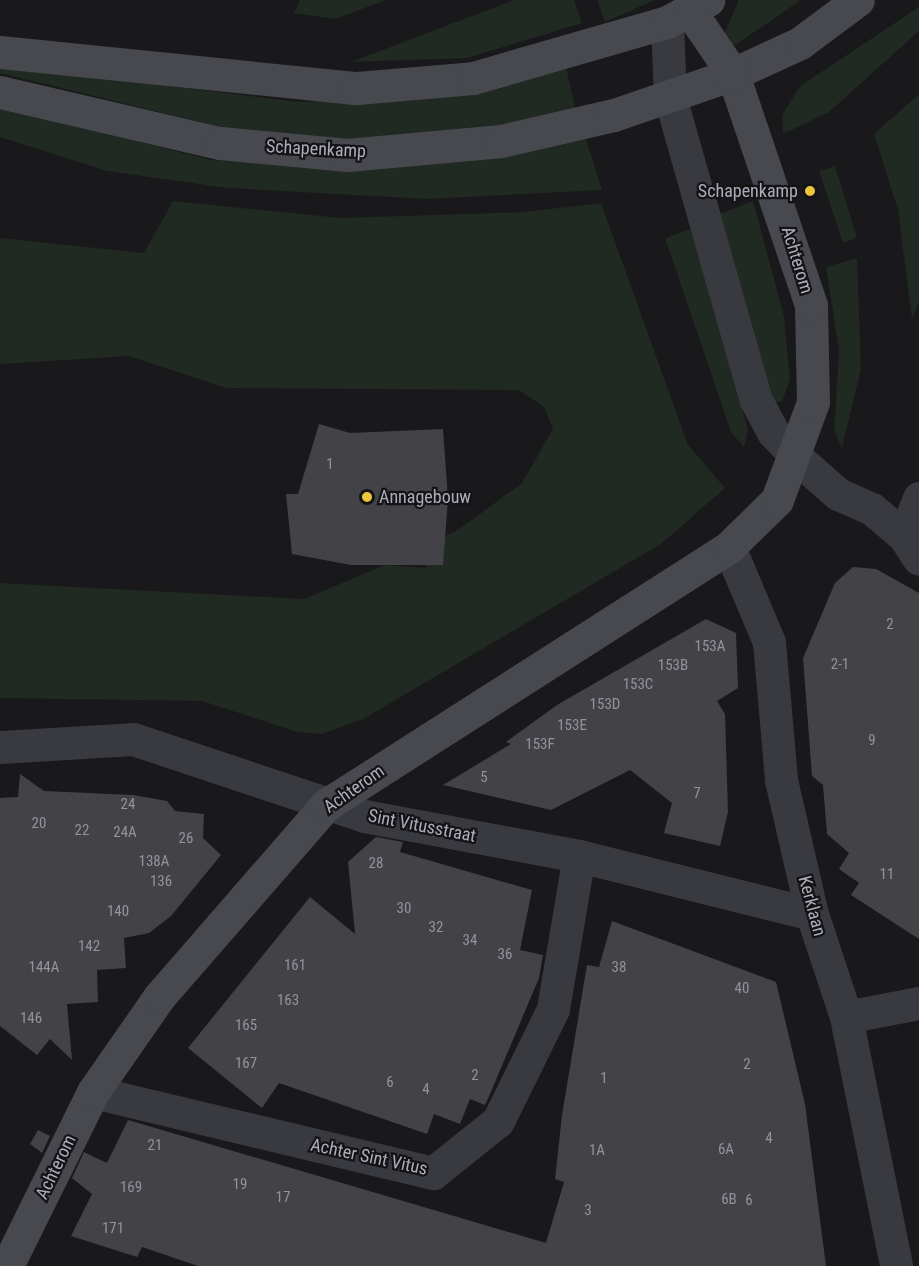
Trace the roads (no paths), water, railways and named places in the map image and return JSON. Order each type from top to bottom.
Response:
[{"type":"main road","name":"Schapenkamp","points":[[0,92],[220,143],[347,155],[501,141],[670,97],[733,74],[800,44],[858,0]]},
{"type":"main road","name":"Achterom","points":[[7,1266],[93,1092],[159,997],[326,805],[729,548],[777,501],[796,457],[813,402],[811,305],[733,74],[688,11]]},
{"type":"main road","points":[[0,52],[357,88],[473,78],[688,11]]},
{"type":"street","points":[[688,11],[670,97],[756,400],[772,432],[796,457],[838,494],[872,509],[914,543]]},
{"type":"street","points":[[914,543],[919,498]]},
{"type":"street","name":"Kerklaan","points":[[729,548],[769,642],[781,780],[813,914],[846,1017],[896,1266]]},
{"type":"street","name":"Sint Vitusstraat","points":[[0,747],[133,739],[326,805],[579,856],[813,914]]},
{"type":"street","name":"Achter Sint Vitus","points":[[93,1092],[433,1173],[498,1121],[553,1009],[579,856]]},
{"type":"street","points":[[846,1017],[919,1004]]},
{"type":"place","name":"Schapenkamp","points":[[810,191]]},
{"type":"place","name":"Annagebouw","points":[[367,497]]}]
